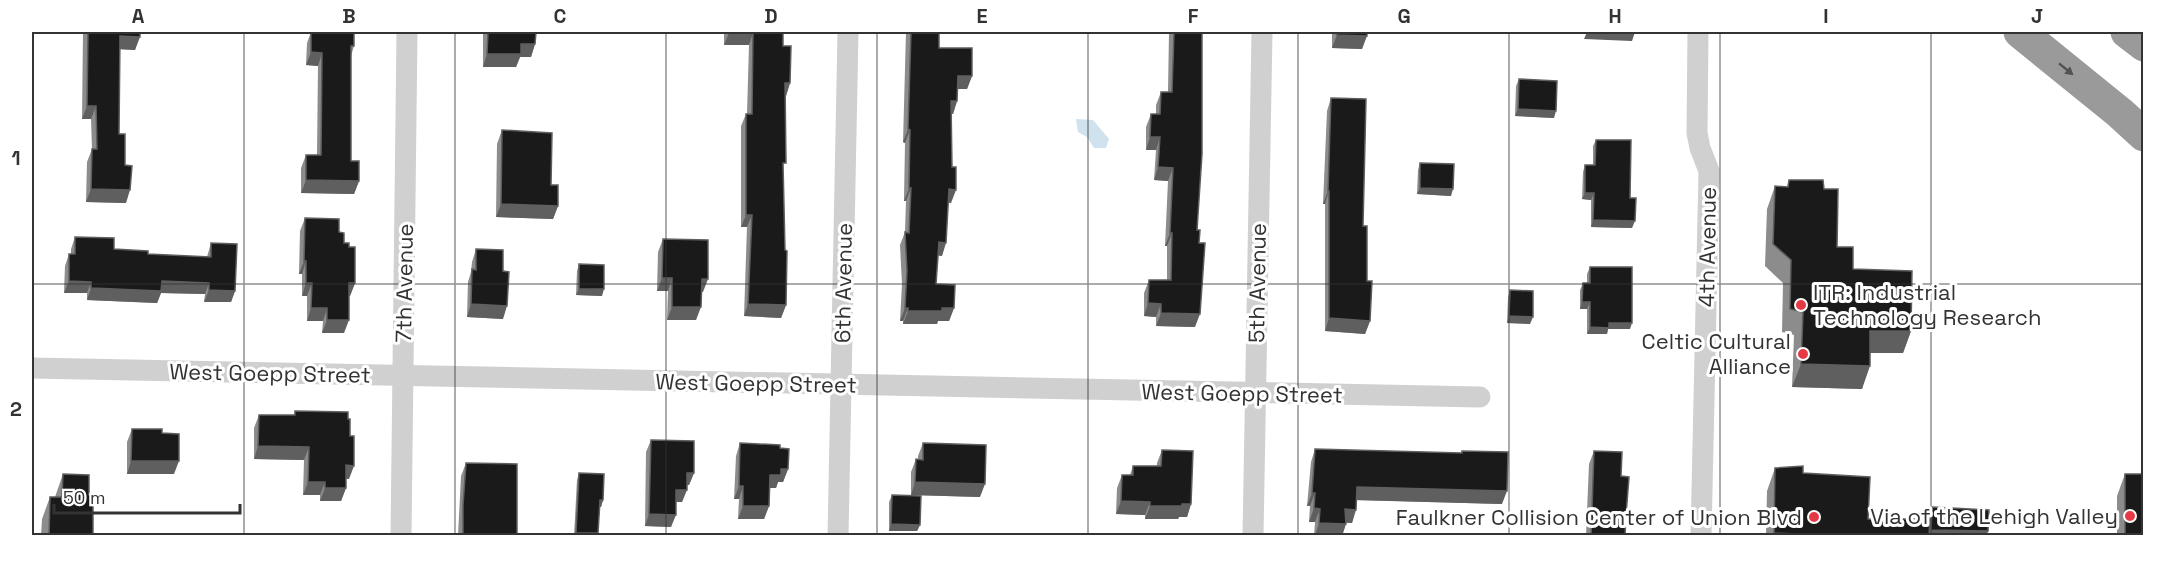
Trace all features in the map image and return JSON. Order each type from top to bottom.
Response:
[{"type":"highway","points":[[2020,32],[2144,135]]},
{"type":"highway","points":[[2127,32],[2144,45]]},
{"type":"street","name":"7th Avenue","points":[[401,536],[407,32]]},
{"type":"street","name":"6th Avenue","points":[[838,536],[848,32]]},
{"type":"street","name":"5th Avenue","points":[[1252,536],[1262,32]]},
{"type":"street","name":"4th Avenue","points":[[1698,32],[1698,133],[1700,148],[1709,171],[1701,536]]},
{"type":"street","name":"West Goepp Street","points":[[32,368],[1480,397]]},
{"type":"water","points":[[1076,119],[1093,120],[1109,139],[1106,148],[1094,148],[1087,137],[1078,132]]},
{"type":"building","points":[[88,32],[140,32],[140,37],[120,36],[119,134],[125,134],[125,165],[132,166],[130,190],[91,189],[92,149],[97,149],[96,106],[87,106]]},
{"type":"building","points":[[311,32],[354,32],[354,46],[351,46],[351,161],[359,161],[359,181],[306,180],[306,155],[321,155],[322,53],[311,52]]},
{"type":"building","points":[[488,32],[536,32],[535,44],[521,44],[521,54],[487,54]]},
{"type":"building","points":[[729,32],[783,32],[783,46],[791,46],[790,83],[785,83],[786,163],[783,163],[785,250],[787,251],[786,305],[748,304],[752,215],[746,215],[746,114],[752,114],[753,33]]},
{"type":"building","points":[[911,32],[939,32],[939,48],[972,48],[972,76],[958,76],[957,101],[951,101],[952,167],[956,167],[956,190],[949,189],[946,243],[939,242],[936,284],[955,285],[954,308],[942,308],[942,311],[908,311],[908,308],[905,308],[907,271],[905,232],[909,233],[911,188],[909,188],[910,130],[908,129]]},
{"type":"building","points":[[1174,32],[1202,32],[1202,154],[1197,230],[1200,230],[1199,243],[1205,243],[1200,314],[1161,313],[1161,304],[1148,303],[1149,280],[1171,280],[1172,233],[1170,233],[1173,168],[1158,167],[1160,137],[1150,137],[1151,114],[1160,114],[1161,92],[1172,92]]},
{"type":"building","points":[[1337,32],[1367,32],[1367,36],[1337,35]]},
{"type":"building","points":[[1519,79],[1557,81],[1556,111],[1518,109]]},
{"type":"building","points":[[1331,98],[1366,99],[1363,226],[1367,226],[1367,281],[1372,281],[1370,321],[1329,318],[1328,191]]},
{"type":"building","points":[[502,130],[552,133],[551,185],[558,185],[558,206],[501,204]]},
{"type":"building","points":[[1596,140],[1631,140],[1630,198],[1636,198],[1635,221],[1593,220],[1594,193],[1585,193],[1585,165],[1595,165]]},
{"type":"building","points":[[1420,163],[1454,164],[1453,189],[1420,188]]},
{"type":"building","points":[[1789,180],[1823,180],[1824,189],[1838,189],[1837,247],[1853,247],[1853,269],[1912,271],[1911,331],[1870,331],[1870,366],[1801,364],[1803,312],[1790,309],[1791,260],[1773,244],[1775,186],[1788,187]]},
{"type":"building","points":[[305,218],[339,219],[339,232],[344,233],[344,243],[349,243],[349,247],[355,247],[355,283],[349,283],[349,320],[327,320],[327,308],[311,308],[312,283],[306,283],[306,261],[304,261]]},
{"type":"building","points":[[75,237],[114,238],[114,249],[148,251],[148,254],[211,257],[211,243],[237,244],[235,291],[209,290],[209,283],[162,281],[161,291],[91,288],[91,282],[69,281],[69,254],[75,254]]},
{"type":"building","points":[[663,239],[708,240],[708,279],[702,279],[701,307],[672,307],[672,278],[662,278]]},
{"type":"building","points":[[476,249],[503,250],[503,271],[509,272],[507,306],[471,304],[472,269],[476,270]]},
{"type":"building","points":[[579,264],[604,265],[604,289],[579,289]]},
{"type":"building","points":[[1590,267],[1632,267],[1632,323],[1609,323],[1609,328],[1590,327],[1590,302],[1582,302],[1583,283],[1590,283]]},
{"type":"building","points":[[1510,290],[1533,291],[1533,317],[1509,316]]},
{"type":"building","points":[[295,411],[348,412],[350,436],[354,436],[354,466],[346,465],[346,488],[325,488],[325,482],[308,482],[309,447],[258,446],[259,415],[295,415]]},
{"type":"building","points":[[132,429],[162,429],[162,433],[179,434],[179,461],[131,461]]},
{"type":"building","points":[[651,440],[694,441],[694,473],[687,473],[687,490],[676,490],[676,515],[649,514]]},
{"type":"building","points":[[740,443],[780,445],[780,448],[789,449],[788,469],[781,469],[781,475],[770,475],[769,506],[743,506],[743,486],[739,486]]},
{"type":"building","points":[[923,443],[986,445],[985,484],[915,482],[916,459],[923,460]]},
{"type":"building","points":[[1315,449],[1508,452],[1507,491],[1357,487],[1356,510],[1345,509],[1346,524],[1319,523],[1320,509],[1314,508],[1315,493],[1312,493]]},
{"type":"building","points":[[1162,450],[1193,451],[1191,504],[1150,506],[1150,502],[1121,501],[1122,475],[1133,475],[1133,466],[1161,466]]},
{"type":"building","points":[[1594,451],[1622,452],[1621,476],[1629,477],[1625,536],[1591,536]]},
{"type":"building","points":[[466,463],[517,464],[517,536],[463,536]]},
{"type":"building","points":[[1803,466],[1803,473],[1870,477],[1868,519],[1930,519],[1929,536],[1798,536],[1798,534],[1774,533],[1775,468]]},
{"type":"building","points":[[579,473],[604,474],[598,533],[576,533]]},
{"type":"building","points":[[63,474],[89,475],[89,495],[93,496],[93,536],[49,536],[50,497],[62,497]]},
{"type":"building","name":"Via of the Lehigh Valley","points":[[2125,474],[2144,474],[2144,536],[2125,536]]},
{"type":"building","points":[[892,495],[921,496],[920,525],[891,524]]},
{"type":"building","points":[[1932,507],[1989,510],[1988,531],[1931,530]]},
{"type":"place","name":"ITR: Industrial Technology Research","points":[[1801,305]]},
{"type":"place","name":"Celtic Cultural Alliance","points":[[1803,354]]},
{"type":"place","name":"Via of the Lehigh Valley","points":[[2130,516]]},
{"type":"place","name":"Faulkner Collision Center of Union Blvd","points":[[1814,517]]}]
